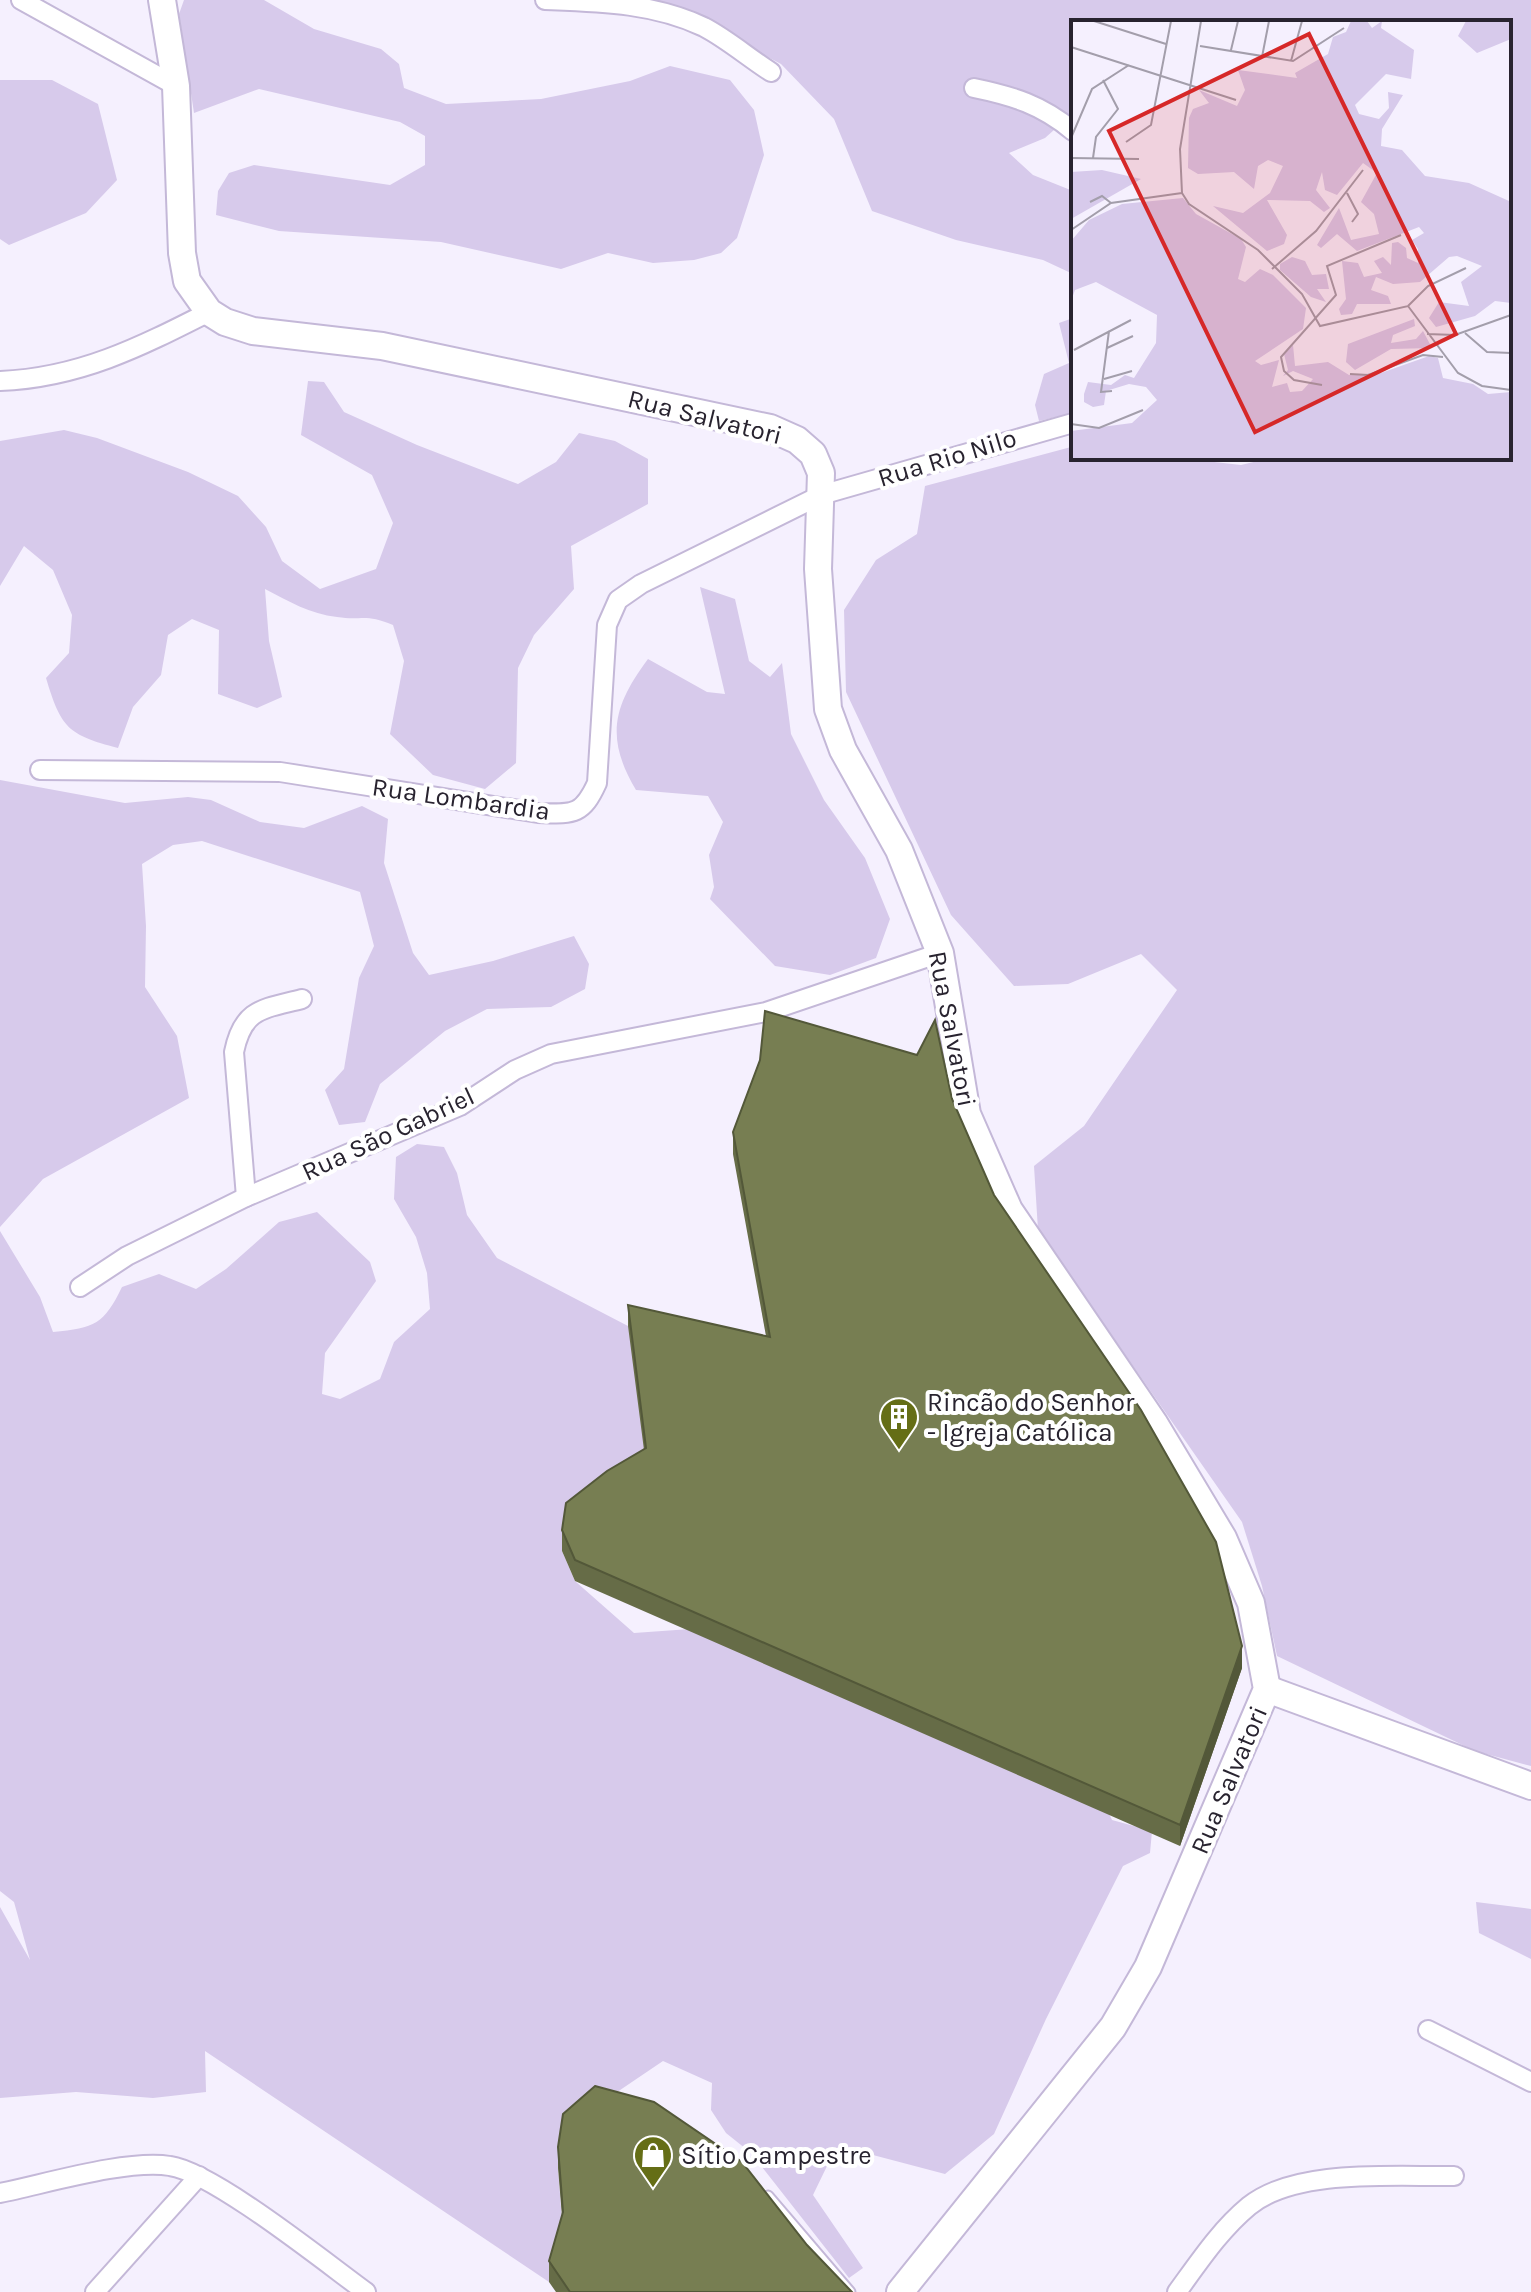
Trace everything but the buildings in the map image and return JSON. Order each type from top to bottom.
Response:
[{"type":"street","points":[[21,0],[176,86]]},
{"type":"street","points":[[0,381],[26,380],[118,358],[209,312],[187,281],[182,253],[176,86],[162,0]]},
{"type":"street","points":[[545,0],[611,3],[664,11],[705,28],[771,72]]},
{"type":"street","points":[[974,88],[1017,97],[1050,112],[1071,129]]},
{"type":"street","name":"Rua Salvatori","points":[[209,312],[225,322],[253,331],[382,346],[770,428],[797,440],[813,454],[821,473],[818,569],[828,709],[843,750],[899,850],[940,953],[967,1114],[1009,1210],[1154,1423],[1223,1538],[1251,1603],[1267,1689],[1148,1967],[1113,2027],[900,2292]]},
{"type":"street","name":"Rua Rio Nilo","points":[[821,495],[1071,424]]},
{"type":"street","name":"Rua Lombardia","points":[[40,770],[280,772],[538,813],[571,814],[587,805],[597,783],[607,625],[618,600],[641,584],[821,495]]},
{"type":"street","name":"Rua São Gabriel","points":[[80,1287],[127,1256],[246,1197],[460,1106],[515,1070],[551,1054],[766,1012],[940,953]]},
{"type":"street","points":[[246,1197],[234,1052],[238,1032],[245,1019],[264,1009],[302,999]]},
{"type":"street","points":[[1267,1689],[1531,1786]]},
{"type":"street","points":[[1428,2030],[1531,2082]]},
{"type":"street","points":[[0,2193],[137,2166],[169,2165],[199,2176],[364,2291]]},
{"type":"street","points":[[95,2292],[199,2176]]},
{"type":"street","points":[[1177,2292],[1212,2244],[1249,2206],[1273,2191],[1308,2182],[1454,2176]]},
{"type":"lane","points":[[763,2190],[850,2292]]},
{"type":"shaded area","points":[[184,0],[264,0],[314,29],[381,49],[399,64],[404,88],[446,104],[541,99],[630,81],[670,66],[730,80],[754,110],[764,155],[737,238],[721,253],[694,260],[653,263],[608,253],[561,269],[441,242],[279,231],[216,215],[218,191],[229,173],[254,165],[390,185],[425,165],[425,136],[400,122],[259,89],[194,113],[179,14]]},
{"type":"shaded area","points":[[629,0],[1531,0],[1531,1766],[1475,1751],[1277,1656],[1262,1586],[1242,1522],[1038,1230],[1034,1166],[1084,1126],[1177,990],[1141,954],[1068,984],[1014,986],[951,915],[846,692],[844,610],[876,560],[917,534],[925,486],[1071,447],[1071,460],[1197,460],[1241,465],[1262,460],[1511,460],[1511,20],[1071,20],[1071,115],[1045,138],[1009,153],[1033,175],[1071,190],[1071,273],[1043,260],[956,240],[872,211],[834,119],[781,64],[743,44]]},
{"type":"shaded area","points":[[0,80],[52,80],[98,104],[117,180],[86,213],[9,245],[0,239]]},
{"type":"shaded area","points":[[1071,319],[1071,413],[1039,421],[1035,405],[1044,374],[1069,363],[1059,323]]},
{"type":"shaded area","points":[[308,381],[324,382],[344,412],[417,445],[518,484],[556,462],[579,433],[615,441],[648,459],[648,504],[571,546],[574,589],[534,635],[518,668],[516,763],[485,789],[433,775],[390,734],[404,661],[393,625],[376,619],[318,613],[265,589],[269,641],[282,697],[257,708],[218,694],[219,630],[192,619],[168,635],[161,675],[133,707],[118,748],[88,739],[69,727],[51,695],[46,678],[69,653],[72,615],[53,570],[24,546],[0,586],[0,441],[64,430],[97,438],[188,472],[238,496],[266,527],[282,561],[320,589],[376,569],[393,523],[372,475],[301,435]]},
{"type":"shaded area","points":[[700,587],[735,599],[749,661],[770,677],[782,663],[791,734],[824,800],[865,858],[890,919],[876,958],[830,975],[775,966],[710,899],[714,887],[709,855],[723,822],[708,796],[636,790],[626,771],[617,738],[617,723],[627,692],[648,659],[707,692],[725,694]]},
{"type":"shaded area","points":[[0,780],[125,803],[188,797],[211,800],[260,822],[304,828],[362,806],[388,819],[384,863],[413,953],[429,975],[493,961],[574,936],[589,964],[585,989],[551,1007],[487,1009],[445,1031],[380,1084],[365,1122],[339,1125],[325,1090],[344,1069],[359,978],[374,946],[360,892],[202,841],[173,845],[142,864],[146,926],[145,987],[177,1036],[189,1098],[43,1179],[0,1227]]},
{"type":"shaded area","points":[[741,1114],[957,1202],[562,1551],[575,1581],[634,1633],[718,1627],[1096,1786],[1112,1820],[1152,1831],[1150,1853],[1123,1866],[1046,2019],[994,2134],[945,2174],[854,2150],[828,2164],[813,2195],[863,2268],[849,2278],[751,2153],[726,2133],[711,2110],[712,2083],[663,2061],[595,2107],[558,2168],[563,2233],[549,2282],[205,2051],[206,2092],[153,2098],[76,2092],[0,2098],[0,1907],[30,1960],[14,1902],[0,1891],[0,1231],[40,1297],[53,1332],[89,1326],[110,1309],[122,1287],[159,1274],[196,1289],[226,1269],[279,1222],[317,1212],[370,1262],[376,1281],[325,1353],[322,1394],[340,1399],[380,1379],[394,1342],[430,1309],[427,1273],[416,1237],[394,1199],[396,1157],[417,1144],[444,1147],[457,1173],[467,1215],[497,1258],[628,1326],[770,1358],[761,1307],[755,1233],[733,1154]]},
{"type":"shaded area","points":[[1476,1902],[1531,1909],[1531,1959],[1479,1933]]},
{"type":"place","name":"Rincão do Senhor - Igreja Católica","points":[[899,1451]]},
{"type":"place","name":"Sítio Campestre","points":[[653,2189]]}]
